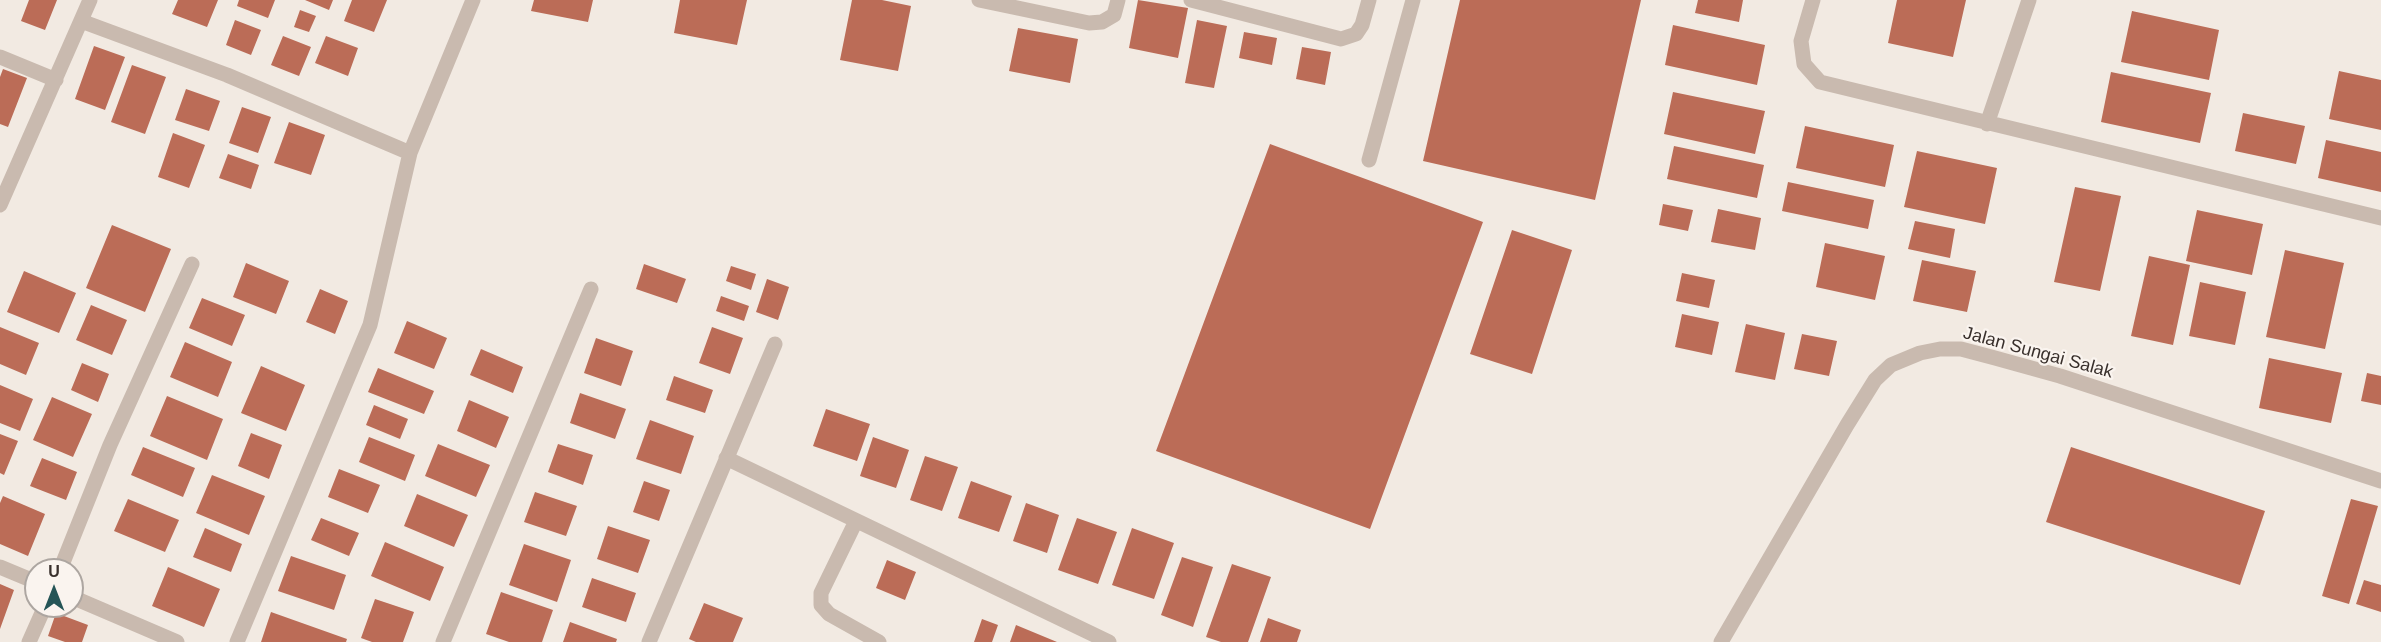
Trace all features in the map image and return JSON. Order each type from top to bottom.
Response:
[{"type":"street","points":[[0,205],[90,0]]},
{"type":"street","points":[[237,642],[370,325],[410,153],[473,0]]},
{"type":"street","points":[[979,0],[1089,23],[1102,22],[1114,15],[1118,0]]},
{"type":"street","points":[[1191,0],[1341,39],[1356,34],[1362,25],[1369,0]]},
{"type":"street","points":[[1369,160],[1413,0]]},
{"type":"street","points":[[1813,0],[1801,41],[1804,64],[1820,82],[2381,218]]},
{"type":"street","points":[[1987,124],[2029,0]]},
{"type":"street","points":[[81,21],[227,75],[410,153]]},
{"type":"street","points":[[0,57],[56,81]]},
{"type":"street","points":[[65,558],[110,446],[192,264]]},
{"type":"street","points":[[443,642],[591,289]]},
{"type":"street","points":[[649,642],[774,344]]},
{"type":"street","name":"Jalan Sungai Salak","points":[[1721,642],[1846,425],[1875,380],[1891,365],[1920,353],[1940,349],[1961,349],[2060,376],[2381,481]]},
{"type":"street","points":[[726,458],[1109,642]]},
{"type":"street","points":[[856,521],[821,592],[821,605],[829,614],[879,642]]},
{"type":"street","points":[[0,567],[24,577]]},
{"type":"street","points":[[84,602],[177,642]]},
{"type":"street","points":[[29,642],[40,618]]},
{"type":"building","points":[[29,0],[57,0],[45,30],[21,21]]},
{"type":"building","points":[[178,0],[218,0],[207,27],[172,14]]},
{"type":"building","points":[[239,0],[275,0],[268,18],[237,6]]},
{"type":"building","points":[[305,0],[333,0],[329,10]]},
{"type":"building","points":[[352,0],[387,0],[374,32],[344,21]]},
{"type":"building","points":[[534,0],[593,0],[588,22],[531,11]]},
{"type":"building","points":[[680,0],[747,0],[737,45],[674,33]]},
{"type":"building","points":[[852,0],[882,0],[911,6],[898,71],[840,60]]},
{"type":"building","points":[[1138,0],[1188,8],[1178,58],[1129,48]]},
{"type":"building","points":[[1460,0],[1641,0],[1595,200],[1423,161]]},
{"type":"building","points":[[1698,0],[1743,0],[1739,22],[1695,13]]},
{"type":"building","points":[[1897,0],[1966,0],[1953,57],[1888,43]]},
{"type":"building","points":[[300,10],[316,16],[309,32],[294,27]]},
{"type":"building","points":[[2132,11],[2219,30],[2209,80],[2121,62]]},
{"type":"building","points":[[235,20],[261,30],[251,55],[226,45]]},
{"type":"building","points":[[1197,20],[1227,26],[1214,88],[1185,83]]},
{"type":"building","points":[[1673,25],[1765,45],[1757,85],[1665,65]]},
{"type":"building","points":[[1018,28],[1078,39],[1070,83],[1009,71]]},
{"type":"building","points":[[1244,32],[1277,38],[1272,65],[1239,58]]},
{"type":"building","points":[[283,36],[311,47],[299,76],[271,65]]},
{"type":"building","points":[[326,36],[358,48],[348,76],[315,63]]},
{"type":"building","points":[[94,46],[125,57],[105,110],[75,99]]},
{"type":"building","points":[[1302,47],[1331,52],[1325,85],[1296,79]]},
{"type":"building","points":[[132,65],[166,77],[145,134],[111,122]]},
{"type":"building","points":[[3,69],[27,78],[8,127],[0,124],[0,77]]},
{"type":"building","points":[[2339,71],[2381,80],[2381,130],[2329,119]]},
{"type":"building","points":[[2111,72],[2211,93],[2200,143],[2101,122]]},
{"type":"building","points":[[186,89],[220,101],[209,131],[175,120]]},
{"type":"building","points":[[1673,92],[1765,111],[1755,154],[1664,134]]},
{"type":"building","points":[[242,107],[271,117],[258,153],[229,143]]},
{"type":"building","points":[[2243,113],[2305,126],[2296,164],[2235,151]]},
{"type":"building","points":[[289,122],[325,135],[311,175],[274,163]]},
{"type":"building","points":[[1805,126],[1894,145],[1885,187],[1796,168]]},
{"type":"building","points":[[173,133],[205,145],[189,188],[158,177]]},
{"type":"building","points":[[2326,140],[2381,152],[2381,192],[2318,178]]},
{"type":"building","points":[[1270,144],[1483,222],[1370,529],[1156,451]]},
{"type":"building","points":[[1674,146],[1764,165],[1757,198],[1667,179]]},
{"type":"building","points":[[1917,151],[1997,168],[1985,224],[1904,207]]},
{"type":"building","points":[[228,154],[259,165],[251,189],[219,178]]},
{"type":"building","points":[[1788,182],[1874,200],[1868,229],[1782,211]]},
{"type":"building","points":[[2075,187],[2121,196],[2100,291],[2054,282]]},
{"type":"building","points":[[1663,204],[1693,210],[1688,231],[1659,225]]},
{"type":"building","points":[[1718,209],[1761,218],[1755,250],[1711,242]]},
{"type":"building","points":[[2197,210],[2263,224],[2252,275],[2186,261]]},
{"type":"building","points":[[1915,221],[1955,229],[1950,258],[1908,249]]},
{"type":"building","points":[[112,225],[171,249],[145,312],[86,288]]},
{"type":"building","points":[[1512,230],[1572,250],[1532,374],[1470,354]]},
{"type":"building","points":[[1825,243],[1885,256],[1875,300],[1816,287]]},
{"type":"building","points":[[2285,250],[2344,263],[2325,349],[2266,337]]},
{"type":"building","points":[[2149,256],[2190,265],[2173,345],[2131,336]]},
{"type":"building","points":[[1922,260],[1976,271],[1967,312],[1913,301]]},
{"type":"building","points":[[246,263],[289,281],[276,314],[233,297]]},
{"type":"building","points":[[644,264],[686,279],[677,303],[636,289]]},
{"type":"building","points":[[731,266],[756,274],[751,290],[726,281]]},
{"type":"building","points":[[24,271],[76,293],[59,333],[7,312]]},
{"type":"building","points":[[1682,273],[1715,280],[1709,308],[1676,301]]},
{"type":"building","points":[[767,279],[789,287],[778,320],[756,312]]},
{"type":"building","points":[[2200,282],[2246,292],[2235,345],[2189,336]]},
{"type":"building","points":[[320,289],[348,301],[335,334],[306,322]]},
{"type":"building","points":[[721,296],[749,306],[744,321],[716,311]]},
{"type":"building","points":[[202,298],[245,315],[232,346],[189,328]]},
{"type":"building","points":[[91,305],[127,320],[112,355],[76,340]]},
{"type":"building","points":[[1682,314],[1719,322],[1712,355],[1675,347]]},
{"type":"building","points":[[407,321],[447,338],[434,369],[394,353]]},
{"type":"building","points":[[1746,324],[1785,333],[1775,380],[1735,372]]},
{"type":"building","points":[[0,327],[39,343],[26,375],[0,364]]},
{"type":"building","points":[[712,327],[743,338],[730,374],[699,363]]},
{"type":"building","points":[[1802,334],[1837,341],[1829,376],[1794,369]]},
{"type":"building","points":[[596,338],[633,351],[621,386],[584,373]]},
{"type":"building","points":[[185,342],[232,362],[218,397],[170,377]]},
{"type":"building","points":[[481,349],[523,367],[513,393],[470,375]]},
{"type":"building","points":[[2269,358],[2342,373],[2331,423],[2259,408]]},
{"type":"building","points":[[82,363],[109,374],[98,402],[71,390]]},
{"type":"building","points":[[261,366],[305,385],[286,431],[241,413]]},
{"type":"building","points":[[378,368],[434,391],[424,414],[368,392]]},
{"type":"building","points":[[2367,373],[2381,376],[2381,405],[2361,401]]},
{"type":"building","points":[[674,376],[713,390],[705,413],[666,400]]},
{"type":"building","points":[[0,385],[33,399],[20,431],[0,423]]},
{"type":"building","points":[[580,393],[626,409],[615,439],[570,423]]},
{"type":"building","points":[[167,396],[223,419],[207,460],[150,436]]},
{"type":"building","points":[[52,397],[92,414],[73,457],[33,440]]},
{"type":"building","points":[[469,400],[509,417],[496,448],[457,431]]},
{"type":"building","points":[[374,405],[408,419],[400,439],[366,425]]},
{"type":"building","points":[[826,409],[870,424],[857,461],[813,446]]},
{"type":"building","points":[[650,420],[694,436],[681,474],[636,459]]},
{"type":"building","points":[[251,433],[282,445],[269,479],[238,466]]},
{"type":"building","points":[[0,434],[18,441],[4,475],[0,473]]},
{"type":"building","points":[[369,437],[415,455],[405,481],[359,462]]},
{"type":"building","points":[[873,437],[909,450],[896,488],[860,476]]},
{"type":"building","points":[[438,444],[490,465],[476,497],[425,476]]},
{"type":"building","points":[[558,444],[593,455],[583,485],[548,472]]},
{"type":"building","points":[[143,447],[195,468],[183,497],[131,475]]},
{"type":"building","points":[[2071,447],[2265,511],[2240,585],[2046,522]]},
{"type":"building","points":[[925,456],[958,467],[942,511],[910,500]]},
{"type":"building","points":[[42,458],[77,472],[66,500],[30,486]]},
{"type":"building","points":[[339,469],[380,485],[368,513],[328,497]]},
{"type":"building","points":[[212,475],[265,496],[249,535],[196,513]]},
{"type":"building","points":[[644,481],[670,490],[659,521],[633,512]]},
{"type":"building","points":[[971,481],[1012,496],[999,532],[958,518]]},
{"type":"building","points":[[535,492],[577,506],[566,536],[524,522]]},
{"type":"building","points":[[417,494],[468,515],[454,547],[404,526]]},
{"type":"building","points":[[3,496],[45,514],[28,556],[0,544],[0,503]]},
{"type":"building","points":[[128,499],[179,520],[165,552],[114,531]]},
{"type":"building","points":[[2351,499],[2378,506],[2349,604],[2322,596]]},
{"type":"building","points":[[1026,503],[1059,515],[1047,553],[1013,541]]},
{"type":"building","points":[[321,518],[359,533],[349,556],[311,540]]},
{"type":"building","points":[[1077,518],[1117,532],[1098,584],[1058,570]]},
{"type":"building","points":[[608,526],[650,540],[638,573],[597,559]]},
{"type":"building","points":[[205,528],[242,544],[231,572],[193,557]]},
{"type":"building","points":[[1132,528],[1174,543],[1154,599],[1112,585]]},
{"type":"building","points":[[385,542],[444,567],[430,601],[371,576]]},
{"type":"building","points":[[524,544],[571,560],[557,602],[509,585]]},
{"type":"building","points":[[291,556],[346,575],[334,610],[278,591]]},
{"type":"building","points":[[1182,557],[1213,567],[1193,627],[1161,615]]},
{"type":"building","points":[[887,560],[916,572],[905,600],[876,588]]},
{"type":"building","points":[[1232,564],[1271,577],[1248,642],[1221,642],[1206,637]]},
{"type":"building","points":[[168,567],[220,589],[204,627],[152,606]]},
{"type":"building","points":[[592,578],[636,593],[626,622],[582,607]]},
{"type":"building","points":[[2364,580],[2381,585],[2381,612],[2356,604]]},
{"type":"building","points":[[0,584],[14,590],[0,629]]},
{"type":"building","points":[[501,592],[553,610],[542,642],[509,642],[486,634]]},
{"type":"building","points":[[375,599],[414,612],[403,642],[372,642],[361,638]]},
{"type":"building","points":[[704,603],[743,618],[733,642],[696,642],[689,639]]},
{"type":"building","points":[[271,612],[347,639],[346,642],[261,642]]},
{"type":"building","points":[[54,618],[69,618],[88,625],[82,642],[65,642],[48,636]]},
{"type":"building","points":[[1268,618],[1301,630],[1297,642],[1260,642]]},
{"type":"building","points":[[982,619],[998,625],[992,642],[974,642]]},
{"type":"building","points":[[570,622],[617,639],[616,642],[563,642]]},
{"type":"building","points":[[1016,625],[1057,642],[1010,642]]}]
